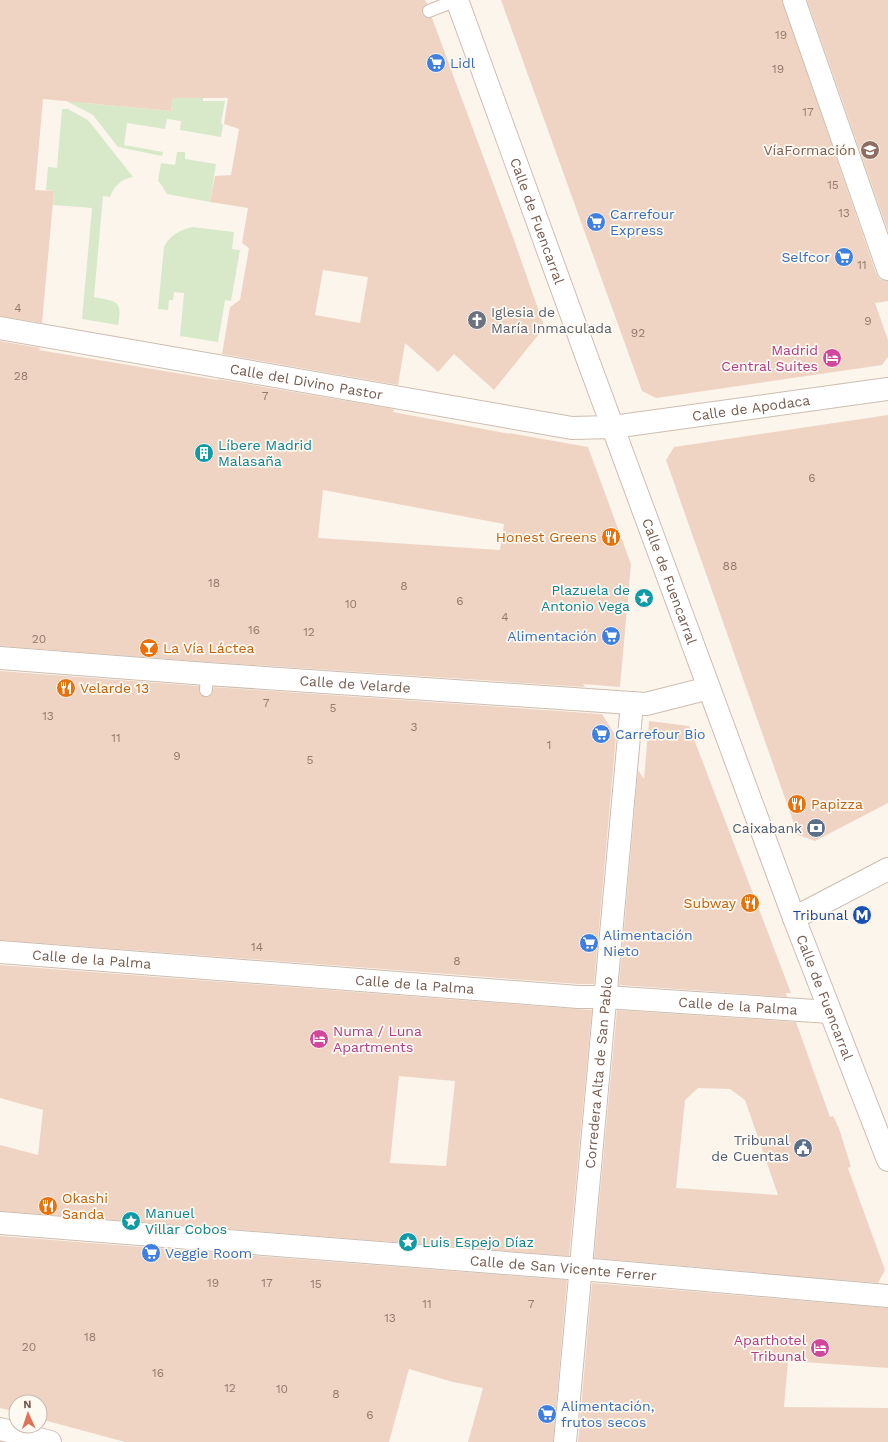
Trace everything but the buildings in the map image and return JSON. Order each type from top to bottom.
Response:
[{"type":"street","name":"Calle de Fuencarral","points":[[457,0],[794,918],[888,1160]]},
{"type":"street","points":[[794,0],[888,269]]},
{"type":"street","name":"Calle del Divino Pastor","points":[[0,328],[572,428],[613,427]]},
{"type":"street","name":"Calle de Apodaca","points":[[613,427],[888,389]]},
{"type":"street","name":"Calle de Velarde","points":[[0,658],[206,682],[646,704],[709,688]]},
{"type":"street","name":"Corredera Alta de San Pablo","points":[[565,1442],[606,997],[606,976],[632,703]]},
{"type":"street","points":[[794,918],[888,869]]},
{"type":"street","name":"Calle de la Palma","points":[[0,952],[578,997],[606,997],[830,1012]]},
{"type":"street","name":"Calle de San Vicente Ferrer","points":[[0,1223],[888,1296]]},
{"type":"street","points":[[0,1429],[50,1442]]},
{"type":"lane","points":[[429,10],[457,0]]},
{"type":"green space","points":[[69,95],[85,103],[171,111],[173,98],[203,98],[203,101],[225,101],[221,123],[223,125],[221,137],[180,130],[181,121],[167,119],[165,129],[127,123],[124,145],[163,152],[162,156],[118,147],[93,115],[68,102]]},
{"type":"green space","points":[[62,109],[68,109],[88,120],[133,177],[125,179],[118,184],[110,197],[103,196],[94,297],[116,303],[119,310],[118,325],[82,319],[92,208],[53,205],[54,191],[46,190],[48,167],[57,168]]},
{"type":"green space","points":[[177,152],[185,152],[185,159],[216,164],[210,202],[167,194],[158,181],[161,163],[175,165]]},
{"type":"green space","points":[[192,227],[234,232],[232,249],[240,250],[231,301],[225,300],[218,342],[180,336],[184,293],[174,292],[173,300],[169,300],[168,310],[158,309],[164,247],[169,239],[176,234]]},
{"type":"place","name":"Lidl","points":[[436,63]]},
{"type":"place","name":"VíaFormación","points":[[870,150]]},
{"type":"place","name":"Carrefour Express","points":[[596,222]]},
{"type":"place","name":"Selfcor","points":[[844,257]]},
{"type":"place","name":"Iglesia de María Inmaculada","points":[[477,320]]},
{"type":"place","name":"Madrid Central Suites","points":[[832,358]]},
{"type":"place","name":"Líbere Madrid Malasaña","points":[[204,453]]},
{"type":"place","name":"Honest Greens","points":[[611,537]]},
{"type":"place","name":"Plazuela de Antonio Vega","points":[[644,598]]},
{"type":"place","name":"Alimentación","points":[[611,636]]},
{"type":"place","name":"La Vía Láctea","points":[[149,648]]},
{"type":"place","name":"Velarde 13","points":[[66,688]]},
{"type":"place","name":"Carrefour Bio","points":[[601,734]]},
{"type":"place","name":"Papizza","points":[[797,804]]},
{"type":"place","name":"Caixabank","points":[[816,828]]},
{"type":"place","name":"Subway","points":[[750,903]]},
{"type":"place","name":"Tribunal","points":[[862,915]]},
{"type":"place","name":"Alimentación Nieto","points":[[589,943]]},
{"type":"place","name":"Numa / Luna Apartments","points":[[319,1039]]},
{"type":"place","name":"Tribunal de Cuentas","points":[[803,1148]]},
{"type":"place","name":"Okashi Sanda","points":[[48,1206]]},
{"type":"place","name":"Manuel Villar Cobos","points":[[131,1221]]},
{"type":"place","name":"Luis Espejo Díaz","points":[[408,1242]]},
{"type":"place","name":"Veggie Room","points":[[151,1253]]},
{"type":"place","name":"Aparthotel Tribunal","points":[[820,1348]]},
{"type":"place","name":"Alimentación, frutos secos","points":[[547,1414]]}]
